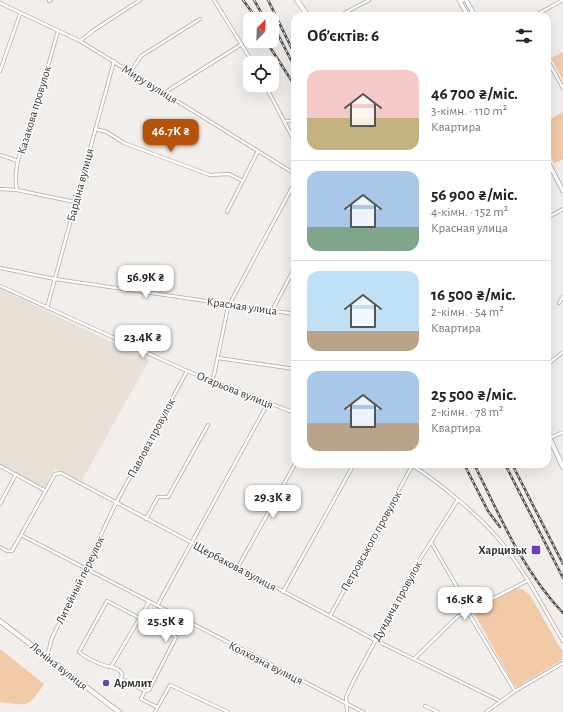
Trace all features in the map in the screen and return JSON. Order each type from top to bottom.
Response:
[{"type":"main road","points":[[297,0],[305,12]]},
{"type":"main road","points":[[463,0],[467,12]]},
{"type":"main road","points":[[463,0],[472,12]]},
{"type":"main road","points":[[551,168],[563,191]]},
{"type":"main road","points":[[551,441],[563,467]]},
{"type":"main road","name":"Леніна вулиця","points":[[0,620],[119,712]]},
{"type":"street","points":[[80,41],[140,0]]},
{"type":"street","points":[[214,0],[249,56]]},
{"type":"street","points":[[346,12],[369,0]]},
{"type":"street","points":[[541,12],[563,0]]},
{"type":"street","name":"Миру вулиця","points":[[0,4],[80,41],[291,171]]},
{"type":"street","points":[[0,71],[20,14]]},
{"type":"street","points":[[131,71],[141,56],[200,19]]},
{"type":"street","name":"Казакова провулок","points":[[17,190],[15,181],[18,161],[34,114],[58,31]]},
{"type":"street","points":[[164,93],[242,44]]},
{"type":"street","name":"Бардіна вулиця","points":[[47,308],[114,61]]},
{"type":"street","points":[[551,66],[563,88]]},
{"type":"street","points":[[270,92],[291,134]]},
{"type":"street","points":[[285,121],[291,121]]},
{"type":"street","points":[[95,129],[107,132],[124,143],[210,175],[229,174],[243,181]]},
{"type":"street","points":[[227,212],[258,151]]},
{"type":"street","points":[[0,154],[18,161]]},
{"type":"street","points":[[0,189],[17,190],[75,202]]},
{"type":"street","points":[[211,381],[218,358],[229,304],[291,189]]},
{"type":"street","points":[[551,216],[563,209]]},
{"type":"street","name":"Красная улица","points":[[0,268],[55,278],[291,313]]},
{"type":"street","points":[[273,311],[291,275]]},
{"type":"street","name":"Огарьова вулиця","points":[[0,286],[187,371],[268,404],[291,412]]},
{"type":"street","points":[[559,303],[563,297]]},
{"type":"street","points":[[551,362],[563,352]]},
{"type":"street","points":[[218,358],[291,368]]},
{"type":"street","name":"Павлова провулок","points":[[116,503],[187,371]]},
{"type":"street","points":[[157,606],[268,404]]},
{"type":"street","points":[[146,519],[158,497],[168,498],[208,425]]},
{"type":"street","points":[[551,438],[563,432]]},
{"type":"street","points":[[0,466],[46,491]]},
{"type":"street","points":[[238,567],[293,468]]},
{"type":"street","points":[[283,592],[352,468]]},
{"type":"street","name":"Петровського провулок","points":[[330,616],[409,468]]},
{"type":"street","points":[[415,468],[491,530],[511,555],[563,641]]},
{"type":"street","name":"Щербакова вулиця","points":[[0,547],[7,551],[12,551],[55,474],[58,472],[375,640],[500,701]]},
{"type":"street","points":[[0,504],[16,474]]},
{"type":"street","name":"Дундича провулок","points":[[347,712],[346,697],[375,640],[431,542],[457,501]]},
{"type":"street","name":"Литейный переулок","points":[[47,657],[52,638],[116,503]]},
{"type":"street","name":"Колхозна вулиця","points":[[21,535],[363,712]]},
{"type":"street","points":[[431,542],[515,691]]},
{"type":"street","points":[[414,659],[457,618],[527,581]]},
{"type":"street","points":[[145,691],[121,679],[122,674],[120,670],[112,666],[103,665],[79,652],[104,602],[109,601],[176,637],[149,690],[145,691],[141,699],[158,708]]},
{"type":"street","points":[[112,666],[149,602]]},
{"type":"street","points":[[486,712],[515,691],[563,663]]},
{"type":"street","points":[[154,712],[158,708],[170,685],[228,712]]},
{"type":"street","points":[[425,706],[438,712]]},
{"type":"shaded area","points":[[563,52],[563,80],[551,58]]},
{"type":"shaded area","points":[[563,112],[563,159],[554,163],[551,157],[551,119]]},
{"type":"shaded area","points":[[0,289],[149,360],[81,482],[55,468],[44,489],[0,464]]},
{"type":"shaded area","points":[[517,588],[522,589],[530,595],[563,653],[562,660],[517,687],[514,685],[474,613],[475,610]]},
{"type":"shaded area","points":[[0,649],[44,684],[34,698],[26,704],[0,702]]},
{"type":"railway","points":[[243,0],[252,12]]},
{"type":"railway","points":[[254,0],[261,12]]},
{"type":"railway","points":[[268,0],[291,47]]},
{"type":"railway","points":[[279,37],[291,60]]},
{"type":"railway","points":[[271,48],[291,80]]},
{"type":"railway","points":[[466,468],[488,511],[500,527]]},
{"type":"railway","points":[[476,468],[503,523],[524,561],[535,579],[563,613]]},
{"type":"railway","points":[[507,468],[563,578]]},
{"type":"railway","points":[[514,468],[563,564]]},
{"type":"place","name":"Харцизьк","points":[[536,550]]},
{"type":"place","name":"Армлит","points":[[106,683]]}]
